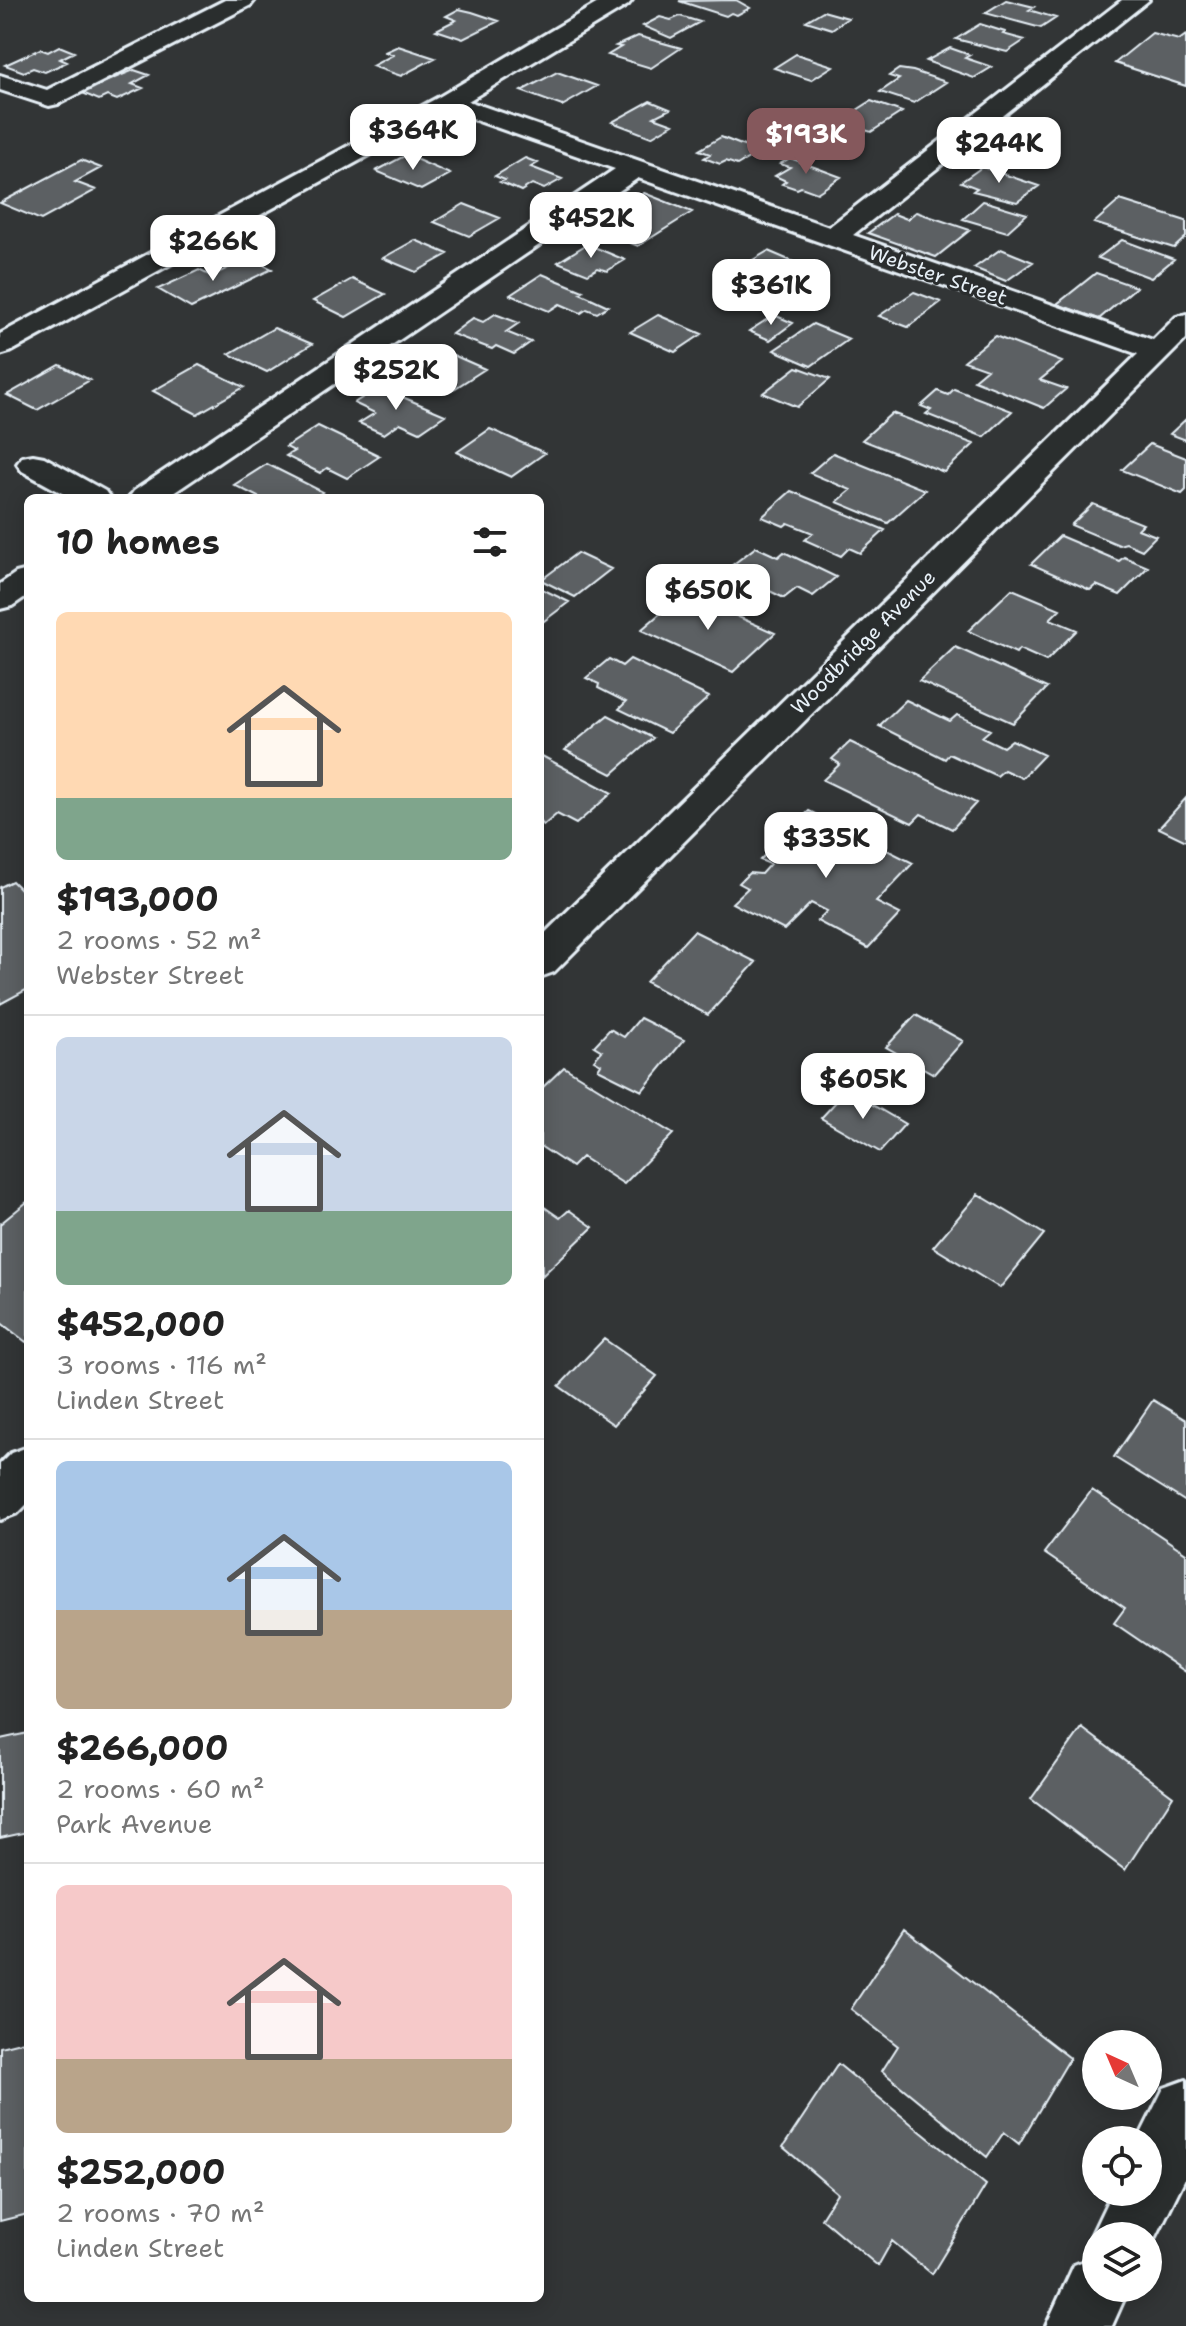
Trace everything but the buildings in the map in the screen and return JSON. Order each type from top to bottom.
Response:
[{"type":"street","points":[[0,82],[49,99],[243,0]]},
{"type":"street","points":[[0,346],[448,102],[620,0]]},
{"type":"street","points":[[832,238],[1137,0]]},
{"type":"street","name":"Webster Street","points":[[448,102],[1157,351]]},
{"type":"street","points":[[151,494],[635,168]]},
{"type":"street","name":"Woodbridge Avenue","points":[[544,958],[1186,323]]},
{"type":"street","points":[[33,464],[87,494]]},
{"type":"street","points":[[0,599],[24,583]]},
{"type":"street","points":[[0,1497],[24,1473]]},
{"type":"street","points":[[1162,2158],[1186,2110]]},
{"type":"street","points":[[1078,2326],[1090,2302]]}]
